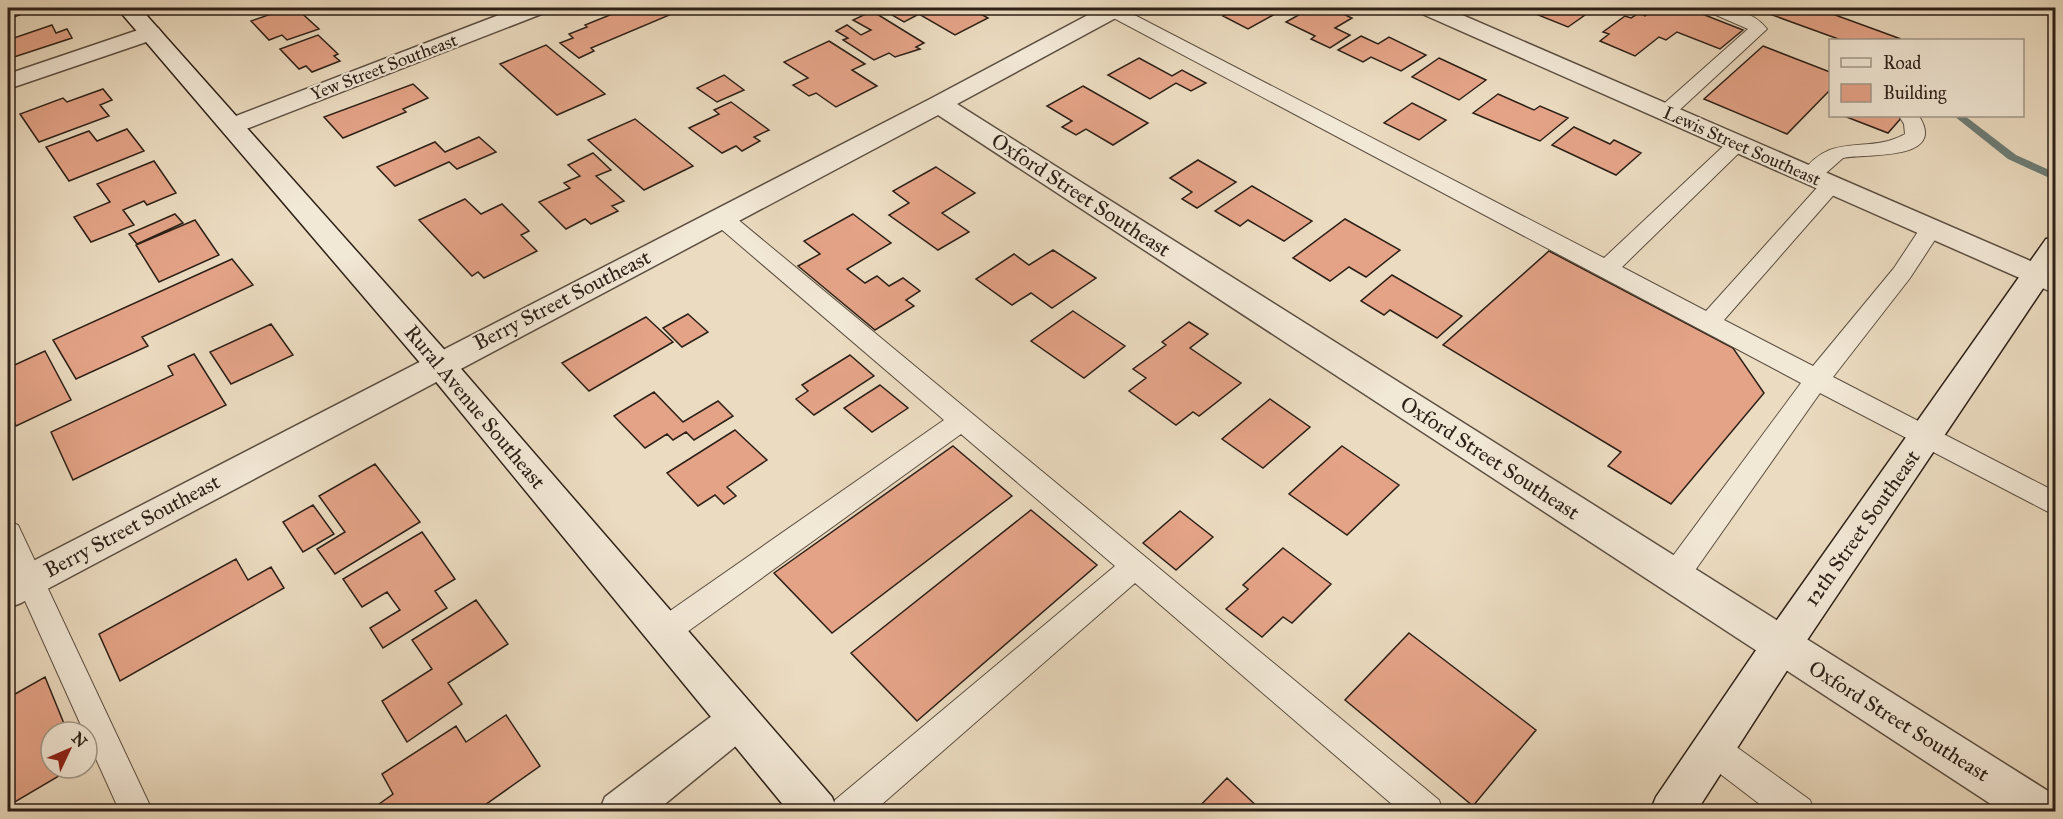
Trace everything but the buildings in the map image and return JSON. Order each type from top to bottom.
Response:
[{"type":"street","name":"Rural Avenue Southeast","points":[[128,8],[439,364],[817,812]]},
{"type":"street","name":"Yew Street Southeast","points":[[232,126],[536,8]]},
{"type":"street","name":"Lewis Street Southeast","points":[[1428,8],[2046,280]]},
{"type":"street","name":"Berry Street Southeast","points":[[18,586],[939,104],[1114,9]]},
{"type":"street","points":[[8,82],[150,33]]},
{"type":"street","name":"Oxford Street Southeast","points":[[939,104],[2042,812]]},
{"type":"street","name":"12th Street Southeast","points":[[1671,812],[1781,646],[1925,437],[2046,280],[2055,246]]},
{"type":"street","points":[[620,812],[739,719]]},
{"type":"lane","points":[[1666,112],[1758,29],[1751,22],[1715,8]]},
{"type":"lane","points":[[1114,9],[1543,238],[1607,268],[2055,505]]},
{"type":"lane","points":[[1709,322],[1820,180],[1836,153],[1849,150],[1876,151],[1899,146],[1916,137],[1914,124],[1910,117]]},
{"type":"lane","points":[[1607,268],[1737,144]]},
{"type":"lane","points":[[722,218],[1427,812]]},
{"type":"lane","points":[[1674,577],[1817,379],[1902,273],[1931,229]]},
{"type":"lane","points":[[665,631],[962,420]]},
{"type":"lane","points":[[8,533],[18,586],[137,812]]},
{"type":"lane","points":[[847,812],[1135,566]]},
{"type":"lane","points":[[1713,749],[1798,812]]},
{"type":"waterway","points":[[1960,117],[2012,157],[2056,178]]}]
